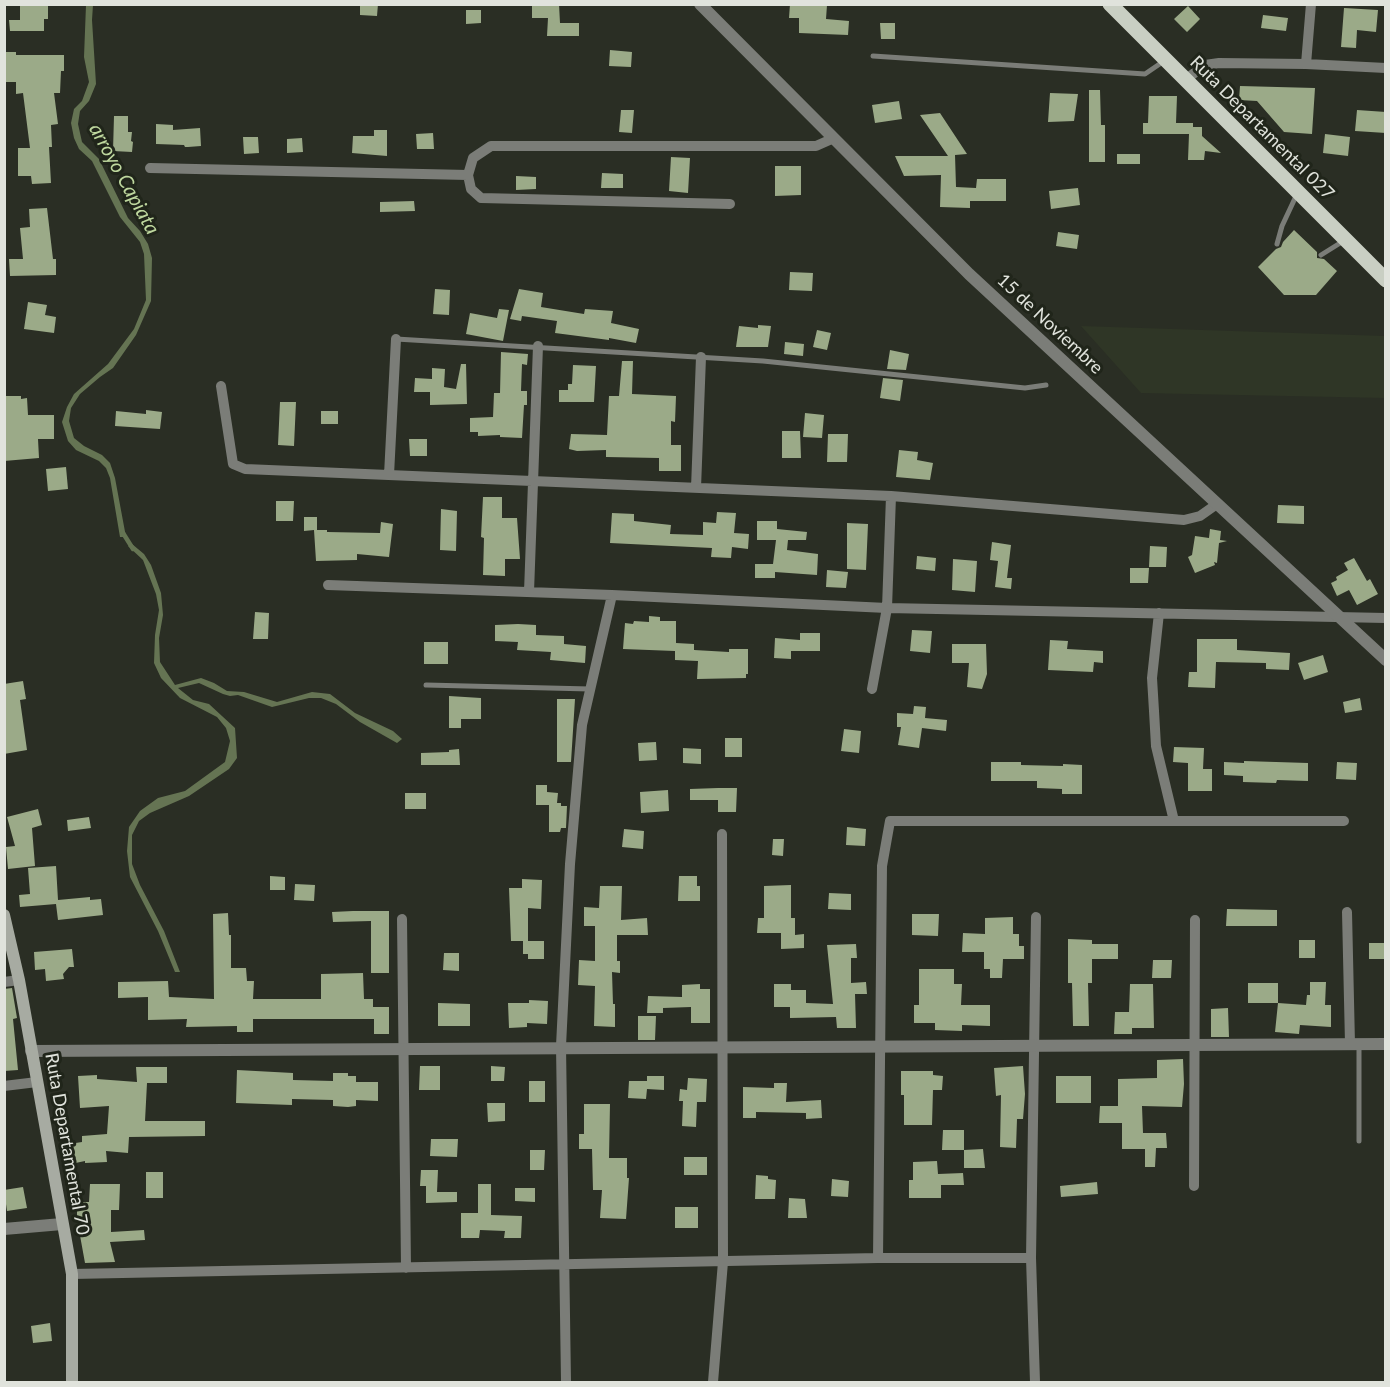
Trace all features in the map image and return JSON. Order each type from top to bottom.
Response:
[{"type":"main road","name":"Ruta Departamental 027","points":[[1110,4],[1386,280]]},
{"type":"main road","name":"Ruta Departamental 70","points":[[4,915],[19,980],[72,1274],[72,1383]]},
{"type":"street","name":"15 de Noviembre","points":[[700,4],[969,274],[1386,660]]},
{"type":"street","points":[[1306,64],[1311,4]]},
{"type":"street","points":[[1185,80],[1197,69],[1212,64],[1306,64],[1386,68]]},
{"type":"street","points":[[730,204],[481,198],[471,189],[468,175],[473,158],[491,146],[816,146],[834,138]]},
{"type":"street","points":[[150,168],[468,175]]},
{"type":"street","points":[[389,475],[396,339]]},
{"type":"street","points":[[529,592],[538,346]]},
{"type":"street","points":[[696,488],[701,357]]},
{"type":"street","points":[[221,386],[233,464],[245,469],[891,496],[1184,520],[1200,516],[1217,504]]},
{"type":"street","points":[[872,689],[887,608],[891,496]]},
{"type":"street","points":[[328,585],[887,608],[1386,618]]},
{"type":"street","points":[[566,1383],[561,1048],[570,864],[582,725],[612,595]]},
{"type":"street","points":[[1159,613],[1152,678],[1156,746],[1174,821]]},
{"type":"street","points":[[878,1258],[882,866],[890,821],[1344,821]]},
{"type":"street","points":[[713,1383],[723,1262],[723,834]]},
{"type":"street","points":[[1347,912],[1354,1044]]},
{"type":"street","points":[[1035,1383],[1031,1258],[1036,917]]},
{"type":"street","points":[[402,919],[406,1268]]},
{"type":"street","points":[[1194,1186],[1196,920]]},
{"type":"street","points":[[4,982],[19,980]]},
{"type":"street","points":[[31,1052],[1386,1044]]},
{"type":"street","points":[[4,1086],[37,1082]]},
{"type":"street","points":[[4,1229],[62,1224]]},
{"type":"street","points":[[72,1274],[878,1258],[1031,1258]]},
{"type":"lane","points":[[873,56],[1145,74],[1165,60]]},
{"type":"lane","points":[[1277,244],[1282,226],[1298,192]]},
{"type":"lane","points":[[1321,255],[1345,240]]},
{"type":"lane","points":[[396,339],[763,361],[1025,388],[1046,385]]},
{"type":"lane","points":[[426,685],[590,689]]},
{"type":"lane","points":[[1354,1044],[1359,1141]]},
{"type":"shaded area","points":[[86,5],[93,5],[96,84],[89,101],[80,111],[78,124],[82,142],[99,159],[128,218],[148,244],[152,258],[151,301],[136,335],[113,368],[80,394],[71,408],[69,421],[74,438],[102,455],[110,463],[126,537],[120,537],[110,478],[106,468],[99,461],[76,450],[68,441],[62,422],[74,394],[108,364],[134,329],[146,300],[144,254],[140,242],[120,217],[92,161],[79,149],[74,138],[71,123],[74,109],[82,101],[89,82],[84,57]]},
{"type":"shaded area","points":[[1081,326],[1385,336],[1385,398],[1141,393]]},
{"type":"shaded area","points":[[132,544],[144,554],[151,565],[161,593],[163,615],[159,638],[160,662],[175,685],[201,678],[227,691],[244,692],[277,702],[312,692],[330,694],[355,713],[393,731],[402,739],[397,743],[360,722],[336,704],[321,698],[309,698],[272,707],[238,695],[223,694],[199,683],[178,688],[193,700],[209,704],[235,728],[237,758],[229,769],[189,796],[150,813],[139,821],[132,835],[132,864],[140,885],[164,931],[180,972],[175,972],[158,931],[130,877],[127,851],[129,827],[140,811],[158,798],[185,791],[225,762],[230,741],[226,728],[217,717],[180,698],[161,678],[154,663],[159,610],[156,594],[143,560],[128,546]]},
{"type":"building","points":[[20,4],[48,4],[48,19],[44,19],[44,31],[10,31],[9,20],[20,20]]},
{"type":"building","points":[[360,4],[378,4],[377,16],[360,15]]},
{"type":"building","points":[[532,4],[559,4],[560,23],[579,23],[579,36],[547,36],[548,18],[532,18]]},
{"type":"building","points":[[790,4],[827,5],[826,19],[849,21],[848,35],[799,33],[799,18],[789,18]]},
{"type":"building","points":[[1188,6],[1200,19],[1187,32],[1174,19]]},
{"type":"building","points":[[1344,8],[1378,10],[1376,32],[1357,30],[1356,48],[1341,47]]},
{"type":"building","points":[[466,10],[481,10],[481,23],[466,24]]},
{"type":"building","points":[[1263,15],[1288,18],[1286,31],[1261,28]]},
{"type":"building","points":[[880,23],[895,23],[895,39],[881,39]]},
{"type":"building","points":[[610,50],[632,52],[631,67],[609,66]]},
{"type":"building","points":[[4,52],[16,52],[16,55],[64,55],[60,93],[54,93],[58,124],[51,125],[52,147],[49,147],[51,183],[32,184],[31,176],[18,176],[18,148],[30,148],[23,93],[16,94],[16,82],[4,82]]},
{"type":"building","points":[[1240,86],[1315,88],[1312,134],[1284,132],[1257,101],[1239,100]]},
{"type":"building","points":[[1089,90],[1100,90],[1101,125],[1105,125],[1105,162],[1089,162]]},
{"type":"building","points":[[1050,93],[1078,94],[1074,121],[1048,122]]},
{"type":"building","points":[[1149,96],[1177,96],[1176,123],[1193,123],[1193,127],[1202,127],[1202,136],[1221,153],[1205,151],[1204,160],[1188,160],[1189,134],[1143,134],[1143,123],[1148,123]]},
{"type":"building","points":[[899,101],[902,119],[875,123],[872,105]]},
{"type":"building","points":[[621,110],[634,110],[632,133],[619,132]]},
{"type":"building","points":[[1357,110],[1386,112],[1386,133],[1355,131]]},
{"type":"building","points":[[940,113],[967,154],[955,155],[956,187],[976,188],[977,179],[1006,179],[1006,201],[970,201],[970,208],[940,207],[941,175],[904,176],[895,156],[948,156],[920,115]]},
{"type":"building","points":[[114,116],[128,116],[128,132],[132,132],[132,152],[113,151]]},
{"type":"building","points":[[156,124],[173,125],[173,130],[200,128],[201,146],[156,144]]},
{"type":"building","points":[[374,130],[387,130],[387,156],[352,153],[353,136],[374,136]]},
{"type":"building","points":[[433,133],[434,149],[417,149],[416,134]]},
{"type":"building","points":[[1325,134],[1350,137],[1348,156],[1323,153]]},
{"type":"building","points":[[243,137],[258,137],[259,153],[244,154]]},
{"type":"building","points":[[302,138],[303,152],[287,153],[287,139]]},
{"type":"building","points":[[1117,154],[1140,154],[1140,164],[1117,164]]},
{"type":"building","points":[[671,157],[690,158],[688,193],[669,191]]},
{"type":"building","points":[[775,166],[801,166],[801,195],[775,196]]},
{"type":"building","points":[[602,173],[623,174],[623,188],[601,188]]},
{"type":"building","points":[[516,176],[536,177],[536,189],[516,190]]},
{"type":"building","points":[[1078,188],[1080,205],[1051,209],[1049,191]]},
{"type":"building","points":[[414,201],[415,211],[380,212],[380,202]]},
{"type":"building","points":[[47,208],[53,259],[56,259],[56,275],[10,276],[9,259],[23,259],[20,228],[30,227],[29,209]]},
{"type":"building","points":[[1294,230],[1317,252],[1317,258],[1324,259],[1337,271],[1316,295],[1284,295],[1258,267],[1281,247]]},
{"type":"building","points":[[1058,232],[1079,235],[1077,249],[1056,246]]},
{"type":"building","points":[[790,272],[813,273],[812,291],[789,290]]},
{"type":"building","points":[[435,289],[450,290],[449,315],[433,314]]},
{"type":"building","points":[[519,289],[543,293],[541,307],[584,314],[585,309],[613,311],[611,323],[639,329],[636,343],[555,333],[557,321],[522,316],[521,321],[510,319]]},
{"type":"building","points":[[28,302],[47,305],[45,315],[56,317],[54,333],[24,329]]},
{"type":"building","points":[[499,309],[509,310],[503,341],[466,334],[470,313],[497,318]]},
{"type":"building","points":[[758,325],[771,326],[768,347],[736,347],[739,326],[758,328]]},
{"type":"building","points":[[817,330],[831,333],[827,350],[813,347]]},
{"type":"building","points":[[785,342],[804,344],[803,356],[784,354]]},
{"type":"building","points":[[890,350],[909,354],[906,370],[887,369]]},
{"type":"building","points":[[501,352],[528,354],[527,365],[522,364],[521,391],[527,391],[527,405],[524,405],[522,438],[500,437],[500,435],[478,436],[478,432],[470,432],[470,418],[493,417],[494,393],[500,393]]},
{"type":"building","points":[[622,361],[633,361],[632,394],[676,396],[675,422],[671,421],[671,445],[681,445],[681,471],[659,471],[659,458],[606,457],[606,450],[569,449],[571,434],[607,435],[609,396],[619,396]]},
{"type":"building","points":[[461,364],[466,364],[467,404],[430,405],[430,392],[414,392],[415,378],[432,379],[432,368],[445,369],[444,387],[456,389]]},
{"type":"building","points":[[573,365],[596,366],[594,402],[559,402],[559,390],[568,390],[568,384],[572,384]]},
{"type":"building","points":[[883,378],[903,380],[900,401],[880,398]]},
{"type":"building","points":[[4,396],[27,398],[28,415],[54,415],[54,439],[38,439],[39,458],[4,461]]},
{"type":"building","points":[[280,402],[296,402],[294,446],[278,445]]},
{"type":"building","points":[[146,410],[162,412],[160,429],[115,426],[116,411],[146,414]]},
{"type":"building","points":[[321,411],[338,411],[338,424],[321,424]]},
{"type":"building","points":[[805,413],[824,415],[822,438],[803,437]]},
{"type":"building","points":[[782,431],[800,431],[801,458],[782,458]]},
{"type":"building","points":[[828,434],[848,434],[847,462],[827,462]]},
{"type":"building","points":[[409,439],[427,439],[427,456],[410,456]]},
{"type":"building","points":[[899,450],[918,452],[917,460],[933,463],[930,480],[896,477]]},
{"type":"building","points":[[66,467],[68,489],[48,491],[46,469]]},
{"type":"building","points":[[483,497],[502,497],[502,518],[517,518],[520,559],[505,559],[505,576],[483,575],[484,538],[481,537]]},
{"type":"building","points":[[276,501],[294,501],[293,521],[276,521]]},
{"type":"building","points":[[1278,505],[1304,506],[1304,524],[1277,523]]},
{"type":"building","points":[[441,509],[457,511],[456,551],[440,550]]},
{"type":"building","points":[[717,512],[736,513],[734,533],[749,534],[748,549],[732,547],[731,558],[711,557],[712,548],[610,543],[612,513],[634,514],[634,521],[671,525],[670,534],[703,535],[703,522],[716,523]]},
{"type":"building","points":[[304,517],[317,517],[317,530],[327,530],[327,532],[380,533],[381,522],[393,524],[389,557],[357,554],[357,560],[316,561],[314,530],[304,531]]},
{"type":"building","points":[[757,521],[777,521],[777,529],[807,532],[806,540],[788,540],[787,550],[818,554],[817,575],[775,572],[775,578],[755,578],[755,564],[773,564],[776,540],[757,540]]},
{"type":"building","points":[[847,523],[868,524],[866,570],[847,569]]},
{"type":"building","points":[[1210,529],[1221,531],[1220,540],[1227,541],[1219,543],[1215,565],[1195,573],[1188,557],[1192,555],[1195,536],[1209,538]]},
{"type":"building","points":[[992,542],[1011,545],[1007,578],[1012,578],[1011,589],[995,587],[998,561],[990,560]]},
{"type":"building","points":[[1150,546],[1167,547],[1166,567],[1149,567]]},
{"type":"building","points":[[917,556],[936,558],[935,571],[916,569]]},
{"type":"building","points":[[1354,558],[1367,581],[1370,579],[1378,594],[1357,605],[1349,590],[1337,596],[1331,583],[1348,570],[1344,563]]},
{"type":"building","points":[[953,559],[977,561],[975,592],[952,590]]},
{"type":"building","points":[[1130,568],[1149,568],[1148,583],[1130,583]]},
{"type":"building","points":[[827,570],[848,572],[846,588],[826,587]]},
{"type":"building","points":[[255,612],[269,613],[268,639],[253,639]]},
{"type":"building","points":[[649,616],[660,617],[660,621],[676,621],[676,643],[694,644],[694,650],[729,652],[729,649],[748,649],[746,678],[697,679],[698,661],[675,660],[675,651],[623,649],[625,623],[649,622]]},
{"type":"building","points":[[495,625],[536,625],[536,635],[564,636],[564,644],[586,646],[585,663],[550,660],[551,652],[517,650],[518,642],[495,641]]},
{"type":"building","points":[[912,630],[932,631],[930,653],[910,651]]},
{"type":"building","points":[[800,633],[820,633],[820,651],[791,651],[791,659],[774,658],[775,638],[800,640]]},
{"type":"building","points":[[1197,639],[1237,639],[1237,650],[1290,653],[1289,670],[1266,669],[1266,663],[1216,662],[1215,688],[1188,687],[1189,672],[1197,672]]},
{"type":"building","points":[[1050,640],[1068,641],[1067,649],[1103,651],[1103,663],[1094,662],[1093,672],[1048,670]]},
{"type":"building","points":[[424,642],[448,642],[448,664],[424,664]]},
{"type":"building","points":[[952,644],[986,644],[987,674],[982,689],[967,687],[969,663],[952,663]]},
{"type":"building","points":[[1323,655],[1328,672],[1304,680],[1298,663]]},
{"type":"building","points":[[23,681],[26,699],[20,700],[27,750],[4,754],[4,684]]},
{"type":"building","points":[[449,696],[481,698],[481,719],[461,719],[461,728],[449,728]]},
{"type":"building","points":[[1360,698],[1362,710],[1345,713],[1343,702]]},
{"type":"building","points":[[557,699],[575,699],[571,762],[557,762]]},
{"type":"building","points":[[914,706],[926,707],[925,718],[947,720],[946,731],[922,728],[919,748],[898,745],[901,727],[897,727],[897,713],[913,714]]},
{"type":"building","points":[[844,729],[861,731],[859,753],[841,751]]},
{"type":"building","points":[[725,738],[742,738],[742,757],[725,757]]},
{"type":"building","points":[[656,742],[657,760],[639,761],[638,743]]},
{"type":"building","points":[[1174,747],[1204,748],[1203,769],[1212,769],[1212,791],[1188,791],[1188,763],[1173,762]]},
{"type":"building","points":[[683,748],[701,749],[701,764],[683,763]]},
{"type":"building","points":[[459,749],[460,765],[421,765],[421,753],[449,752],[449,750]]},
{"type":"building","points":[[1244,761],[1308,763],[1308,781],[1243,782],[1243,776],[1224,775],[1224,762],[1244,763]]},
{"type":"building","points":[[991,762],[1021,762],[1021,765],[1082,765],[1082,794],[1062,794],[1062,789],[1037,788],[1037,781],[991,781]]},
{"type":"building","points":[[1337,762],[1357,763],[1356,780],[1336,779]]},
{"type":"building","points":[[536,785],[547,785],[547,792],[558,793],[557,803],[567,806],[566,828],[561,828],[560,832],[549,832],[549,805],[536,805]]},
{"type":"building","points":[[737,788],[736,812],[718,812],[718,800],[690,800],[690,789]]},
{"type":"building","points":[[668,790],[669,811],[641,813],[640,792]]},
{"type":"building","points":[[405,793],[426,793],[426,809],[405,809]]},
{"type":"building","points":[[38,809],[42,825],[32,828],[35,866],[8,869],[6,847],[15,846],[7,817]]},
{"type":"building","points":[[89,817],[91,828],[68,831],[67,820]]},
{"type":"building","points":[[847,827],[866,829],[865,846],[846,845]]},
{"type":"building","points":[[624,829],[644,831],[643,849],[622,847]]},
{"type":"building","points":[[773,839],[784,839],[783,856],[772,855]]},
{"type":"building","points":[[56,866],[58,900],[90,897],[90,900],[101,899],[103,915],[58,920],[56,904],[20,907],[19,895],[30,894],[28,868]]},
{"type":"building","points":[[270,876],[285,877],[285,890],[270,890]]},
{"type":"building","points":[[679,876],[697,876],[700,901],[678,901]]},
{"type":"building","points":[[522,879],[542,880],[541,909],[528,908],[528,941],[544,941],[544,959],[528,959],[528,954],[523,954],[523,941],[511,941],[509,888],[522,888]]},
{"type":"building","points":[[295,884],[315,885],[314,901],[294,900]]},
{"type":"building","points":[[791,885],[791,918],[795,918],[795,935],[804,934],[804,948],[781,949],[781,933],[757,933],[758,918],[764,918],[764,886]]},
{"type":"building","points":[[600,886],[622,886],[621,920],[647,918],[648,935],[617,935],[617,961],[620,961],[620,973],[612,972],[615,1027],[594,1026],[595,986],[578,985],[579,960],[595,961],[595,926],[584,926],[584,907],[599,908]]},
{"type":"building","points":[[829,893],[851,894],[851,910],[828,909]]},
{"type":"building","points":[[1227,909],[1277,910],[1277,926],[1226,926]]},
{"type":"building","points":[[389,911],[389,973],[371,973],[371,921],[333,922],[332,912]]},
{"type":"building","points":[[228,913],[231,968],[246,968],[247,981],[254,981],[253,999],[321,999],[321,974],[363,973],[364,999],[373,999],[373,1007],[389,1007],[389,1034],[374,1034],[374,1019],[253,1019],[253,1032],[237,1032],[237,1026],[186,1027],[187,1019],[148,1020],[148,997],[118,998],[118,982],[168,981],[169,997],[214,999],[213,914]]},
{"type":"building","points":[[912,914],[939,914],[938,936],[912,935]]},
{"type":"building","points":[[1013,917],[1013,934],[1019,934],[1019,946],[1024,946],[1024,959],[1003,959],[1002,978],[990,978],[990,969],[984,969],[984,952],[962,952],[963,933],[985,934],[985,918]]},
{"type":"building","points":[[1068,939],[1092,940],[1092,944],[1118,944],[1118,959],[1092,959],[1092,983],[1088,983],[1089,1026],[1073,1026],[1072,983],[1068,983]]},
{"type":"building","points":[[1299,940],[1315,940],[1315,958],[1299,958]]},
{"type":"building","points":[[1369,943],[1386,943],[1386,959],[1369,959]]},
{"type":"building","points":[[856,944],[857,958],[851,958],[851,983],[866,982],[867,994],[855,994],[856,1028],[837,1028],[836,1017],[790,1018],[790,1007],[774,1007],[774,984],[791,984],[791,990],[806,990],[806,1003],[833,1004],[827,945]]},
{"type":"building","points":[[72,949],[74,967],[69,967],[63,974],[64,979],[46,981],[45,969],[35,970],[34,952]]},
{"type":"building","points":[[444,953],[459,953],[459,971],[443,970]]},
{"type":"building","points":[[1153,960],[1172,960],[1171,978],[1152,978]]},
{"type":"building","points":[[919,969],[954,969],[954,984],[962,984],[961,1005],[990,1005],[990,1026],[962,1025],[962,1031],[935,1030],[935,1023],[914,1023],[914,1005],[919,1005]]},
{"type":"building","points":[[1310,982],[1326,982],[1325,1005],[1331,1005],[1331,1027],[1300,1025],[1299,1034],[1275,1032],[1278,1003],[1306,1005],[1307,995],[1310,995]]},
{"type":"building","points":[[1248,983],[1278,983],[1278,1003],[1248,1003]]},
{"type":"building","points":[[700,984],[700,989],[710,989],[710,1023],[691,1023],[691,1007],[663,1008],[663,1013],[647,1013],[648,996],[682,997],[682,985]]},
{"type":"building","points":[[1130,984],[1153,984],[1154,1028],[1132,1028],[1132,1034],[1114,1034],[1115,1012],[1129,1012]]},
{"type":"building","points":[[12,988],[17,1018],[13,1019],[18,1070],[4,1071],[4,989]]},
{"type":"building","points":[[529,1000],[548,1001],[547,1024],[527,1023],[527,1027],[509,1028],[508,1003],[529,1003]]},
{"type":"building","points":[[438,1003],[470,1004],[470,1026],[438,1026]]},
{"type":"building","points":[[1228,1008],[1229,1037],[1211,1037],[1211,1009]]},
{"type":"building","points":[[638,1016],[656,1016],[655,1040],[638,1040]]},
{"type":"building","points":[[1183,1059],[1182,1107],[1142,1106],[1143,1133],[1166,1133],[1167,1148],[1156,1148],[1155,1167],[1145,1167],[1145,1149],[1122,1149],[1122,1123],[1099,1123],[1100,1106],[1118,1106],[1118,1079],[1157,1078],[1157,1060]]},
{"type":"building","points":[[420,1066],[440,1066],[440,1090],[419,1090]]},
{"type":"building","points":[[491,1066],[505,1067],[504,1081],[491,1081]]},
{"type":"building","points":[[1023,1066],[1025,1094],[1023,1119],[1017,1119],[1016,1148],[1000,1147],[1001,1095],[996,1096],[994,1068]]},
{"type":"building","points":[[136,1067],[167,1067],[167,1083],[147,1083],[145,1121],[205,1121],[205,1136],[129,1137],[128,1153],[106,1151],[107,1162],[85,1163],[85,1161],[66,1165],[62,1151],[70,1149],[69,1144],[82,1142],[82,1136],[107,1134],[109,1106],[80,1108],[78,1076],[97,1075],[97,1079],[137,1082]]},
{"type":"building","points":[[237,1070],[293,1073],[293,1080],[333,1081],[333,1073],[348,1073],[348,1076],[356,1076],[356,1082],[378,1082],[378,1101],[356,1100],[356,1106],[348,1107],[333,1106],[333,1100],[292,1099],[292,1105],[236,1103]]},
{"type":"building","points":[[901,1071],[933,1071],[933,1075],[943,1076],[942,1090],[933,1090],[932,1125],[904,1125]]},
{"type":"building","points":[[647,1076],[664,1076],[664,1090],[647,1089],[646,1099],[628,1098],[629,1081],[647,1081]]},
{"type":"building","points":[[1056,1076],[1091,1076],[1091,1103],[1056,1103]]},
{"type":"building","points":[[688,1078],[707,1079],[706,1102],[697,1102],[696,1127],[682,1126],[683,1101],[679,1101],[680,1089],[687,1090]]},
{"type":"building","points":[[529,1081],[545,1081],[545,1102],[529,1102]]},
{"type":"building","points":[[774,1083],[787,1083],[786,1102],[821,1100],[822,1118],[806,1119],[806,1113],[756,1112],[756,1118],[743,1118],[743,1087],[774,1088]]},
{"type":"building","points":[[487,1103],[505,1103],[505,1121],[488,1122]]},
{"type":"building","points":[[584,1104],[610,1104],[609,1158],[627,1158],[627,1178],[629,1178],[626,1219],[600,1218],[602,1190],[593,1190],[592,1149],[579,1149],[579,1134],[584,1134]]},
{"type":"building","points":[[943,1130],[964,1130],[964,1150],[942,1150]]},
{"type":"building","points":[[431,1139],[458,1139],[457,1157],[430,1156]]},
{"type":"building","points":[[983,1149],[985,1168],[964,1168],[964,1150]]},
{"type":"building","points":[[530,1150],[545,1150],[544,1170],[530,1170]]},
{"type":"building","points":[[684,1157],[707,1157],[707,1175],[684,1175]]},
{"type":"building","points":[[937,1161],[938,1174],[963,1173],[964,1185],[941,1185],[941,1198],[909,1198],[909,1180],[913,1180],[913,1162]]},
{"type":"building","points":[[421,1170],[438,1170],[437,1192],[457,1192],[457,1202],[426,1203],[426,1186],[420,1186]]},
{"type":"building","points":[[146,1172],[163,1172],[163,1198],[146,1198]]},
{"type":"building","points":[[756,1175],[768,1176],[768,1179],[776,1180],[775,1199],[755,1199]]},
{"type":"building","points":[[832,1179],[849,1181],[848,1197],[831,1196]]},
{"type":"building","points":[[1097,1182],[1098,1194],[1061,1197],[1060,1186]]},
{"type":"building","points":[[90,1184],[120,1184],[119,1210],[111,1210],[111,1232],[144,1230],[145,1240],[110,1242],[115,1262],[85,1263],[77,1219],[77,1202],[89,1202]]},
{"type":"building","points":[[478,1184],[491,1184],[491,1215],[522,1216],[521,1238],[504,1238],[505,1231],[480,1230],[479,1238],[461,1238],[461,1213],[478,1213]]},
{"type":"building","points":[[23,1187],[27,1208],[7,1211],[4,1190]]},
{"type":"building","points":[[515,1188],[535,1188],[535,1202],[515,1201]]},
{"type":"building","points":[[789,1198],[805,1199],[807,1218],[788,1218]]},
{"type":"building","points":[[675,1207],[698,1207],[698,1228],[675,1228]]},
{"type":"building","points":[[50,1323],[52,1341],[33,1343],[31,1326]]},
{"type":"waterway","name":"arroyo Capiata","points":[[123,533],[133,549]]}]
